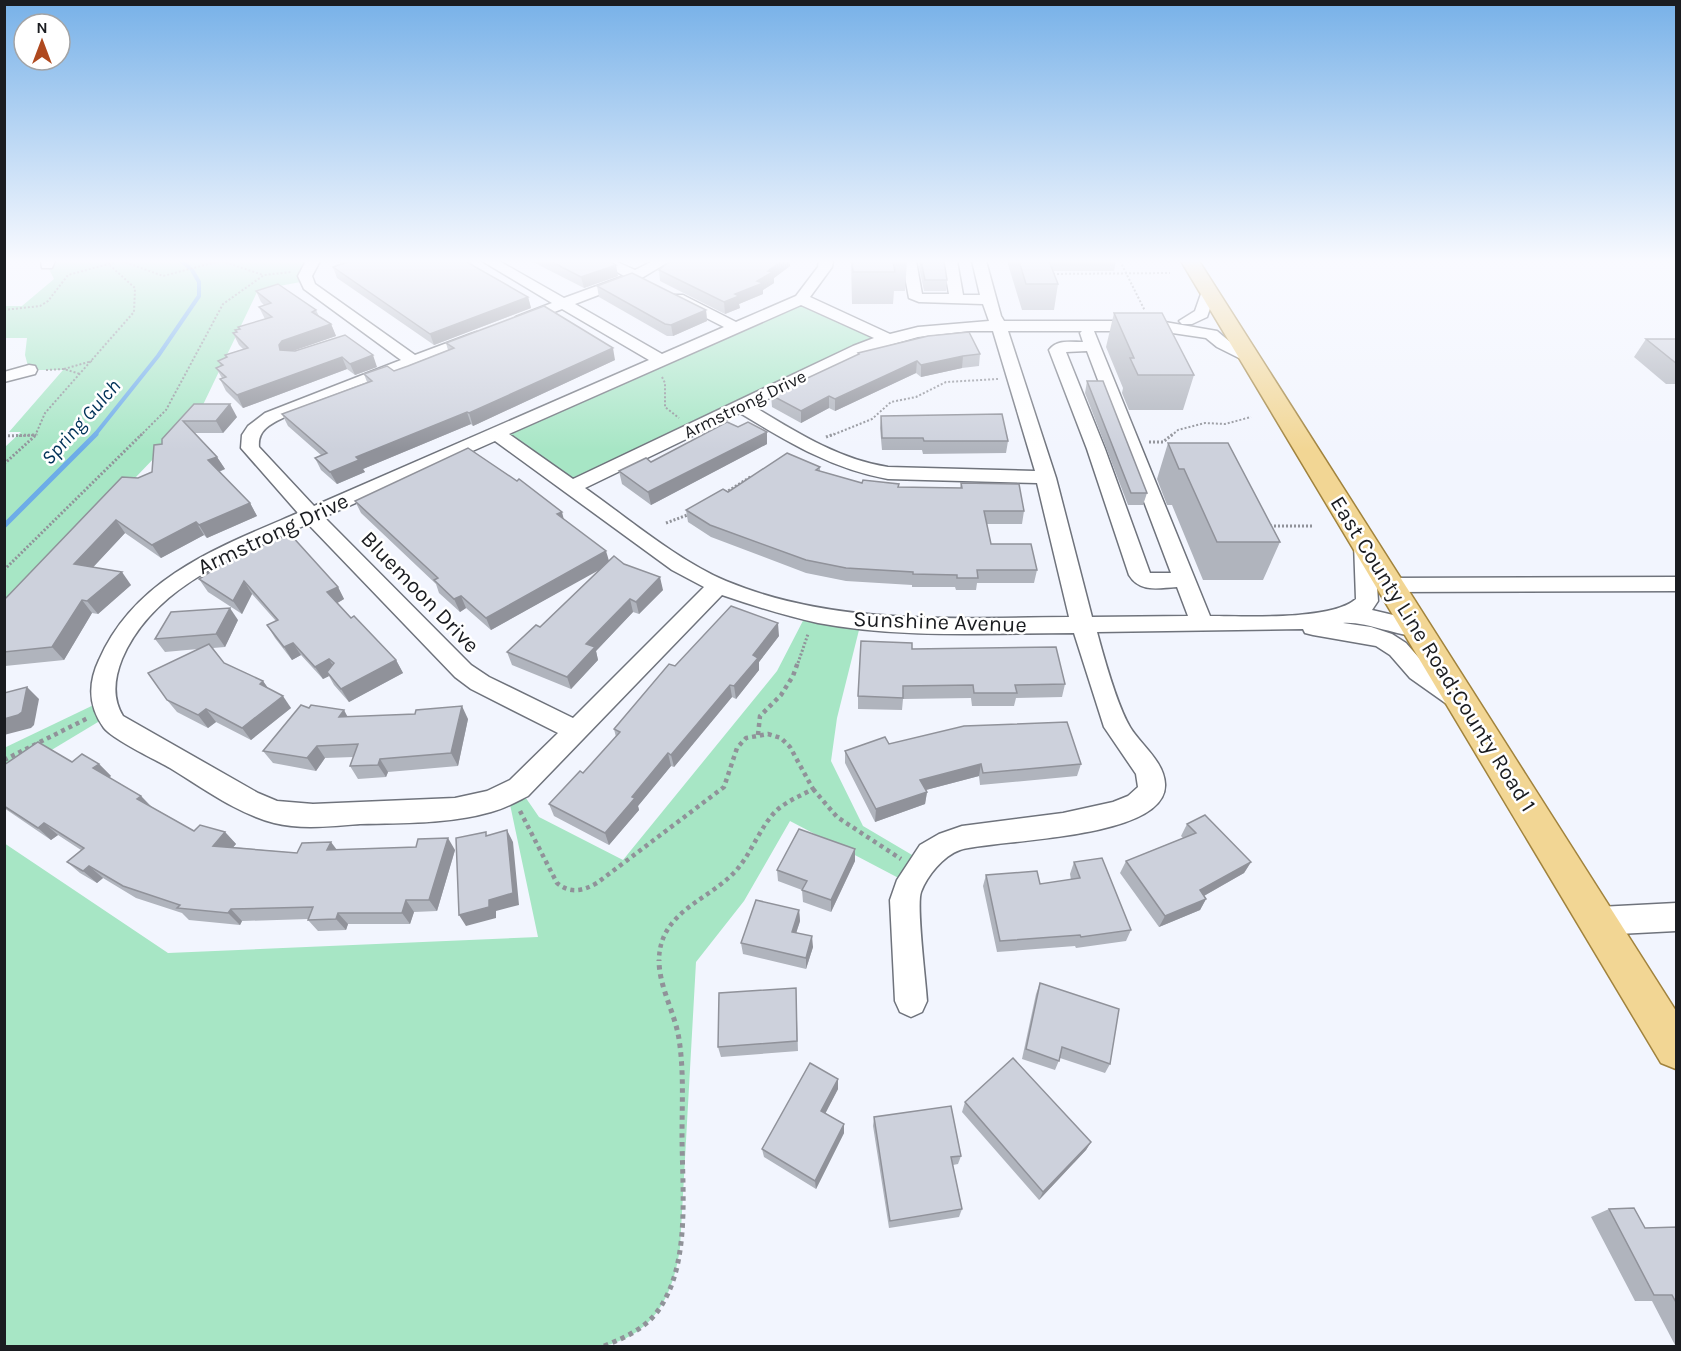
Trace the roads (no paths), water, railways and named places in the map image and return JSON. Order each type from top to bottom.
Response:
[{"type":"main road","name":"East County Line Road;County Road 1","points":[[1230,324],[1677,1048]]},
{"type":"street","points":[[362,324],[413,361]]},
{"type":"street","name":"Bluemoon Drive","points":[[510,324],[283,411],[264,422],[253,432],[249,438],[250,448],[311,515],[471,677],[577,731]]},
{"type":"street","points":[[594,324],[662,369]]},
{"type":"street","points":[[729,324],[737,328]]},
{"type":"street","name":"Armstrong Drive","points":[[577,731],[511,793],[467,807],[437,811],[313,815],[276,812],[248,801],[119,727],[111,721],[104,710],[102,688],[107,665],[128,630],[156,598],[206,563],[497,434],[662,369],[746,324]]},
{"type":"street","points":[[855,324],[888,339]]},
{"type":"street","name":"Armstrong Drive","points":[[572,487],[859,349],[888,339],[943,328],[1101,324]]},
{"type":"street","name":"Armstrong Drive","points":[[1167,324],[1211,334],[1223,344],[1251,358]]},
{"type":"street","name":"Armstrong Drive","points":[[1207,324],[1232,328]]},
{"type":"street","points":[[911,1001],[905,900],[907,889],[930,854],[949,842],[989,833],[1088,821],[1137,803],[1150,792],[1152,783],[1149,773],[1117,729],[1082,626],[1045,477],[999,325]]},
{"type":"street","points":[[1085,325],[1138,445],[1184,580],[1202,624]]},
{"type":"street","points":[[355,337],[372,331]]},
{"type":"street","points":[[1093,346],[1060,347],[1057,350],[1096,449],[1140,575],[1145,581],[1184,580]]},
{"type":"street","points":[[4,377],[29,370]]},
{"type":"street","points":[[740,406],[830,458],[867,470],[899,474],[1045,477]]},
{"type":"street","name":"Sunshine Avenue","points":[[497,434],[680,565],[718,586],[807,613],[866,622],[914,626],[1290,624],[1371,635],[1398,649],[1418,672],[1464,704]]},
{"type":"street","points":[[1096,449],[1138,445]]},
{"type":"street","points":[[1347,615],[1363,609],[1367,601],[1364,543]]},
{"type":"street","points":[[1390,585],[1677,584]]},
{"type":"street","points":[[577,731],[718,586]]},
{"type":"street","name":"Sunshine Avenue","points":[[1290,624],[1347,615],[1371,617],[1419,629]]},
{"type":"street","points":[[1599,921],[1677,916]]},
{"type":"waterway","name":"Spring Gulch","points":[[94,436],[158,356],[180,324]]},
{"type":"waterway","name":"Spring Gulch","points":[[4,526],[94,436]]}]
